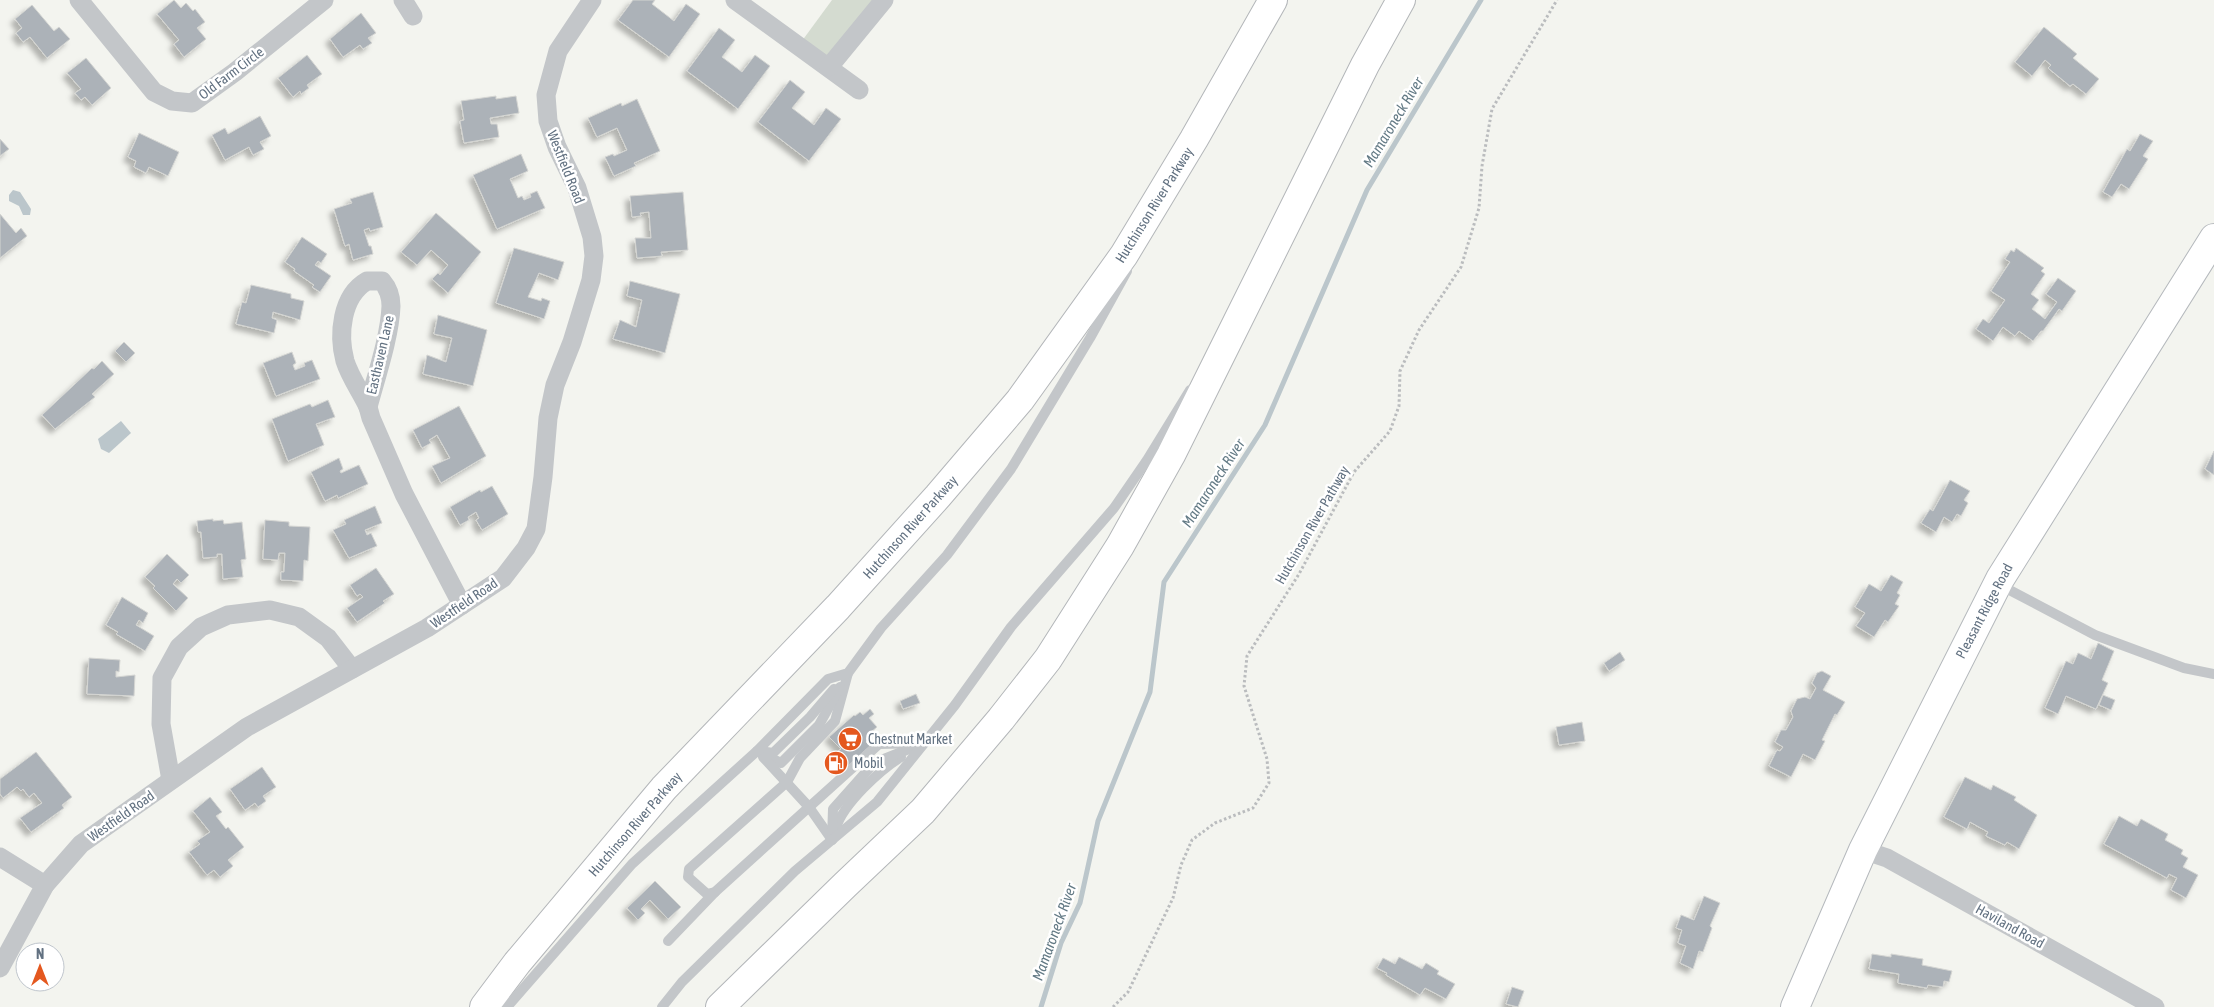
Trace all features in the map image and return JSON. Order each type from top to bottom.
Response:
[{"type":"main road","name":"Hutchinson River Parkway","points":[[484,1007],[517,962],[664,788],[838,607],[938,496],[1020,400],[1124,255],[1194,139],[1273,0]]},
{"type":"main road","points":[[720,1007],[845,884],[923,811],[1001,720],[1048,658],[1129,529],[1171,455],[1365,64],[1401,0]]},
{"type":"main road","name":"Pleasant Ridge Road","points":[[1795,1007],[1863,850],[1997,584],[2214,238]]},
{"type":"street","name":"Old Farm Circle","points":[[80,0],[154,92],[172,101],[192,103],[235,72],[324,0]]},
{"type":"street","points":[[403,0],[413,16]]},
{"type":"street","name":"Westfield Road","points":[[0,968],[45,885],[81,844],[247,727],[427,628],[503,578],[526,548],[536,529],[548,418],[555,385],[572,342],[591,280],[594,256],[592,236],[577,188],[557,147],[548,121],[546,95],[558,50],[592,0]]},
{"type":"street","points":[[735,0],[859,90]]},
{"type":"street","points":[[829,67],[884,0]]},
{"type":"street","name":"Easthaven Lane","points":[[368,407],[391,306],[388,288],[382,282],[367,281],[360,285],[346,306],[342,326],[342,345],[346,363],[368,407],[404,494],[462,605]]},
{"type":"street","points":[[171,780],[161,724],[162,678],[179,647],[201,627],[228,615],[270,610],[299,617],[328,638],[352,669]]},
{"type":"street","name":"Haviland Road","points":[[1863,850],[1887,858],[2155,1007]]},
{"type":"street","points":[[0,857],[45,885]]},
{"type":"lane","points":[[757,751],[781,763],[819,725],[848,673],[881,628],[947,555],[1011,470],[1099,322],[1194,139]]},
{"type":"lane","points":[[662,1007],[682,982],[795,871],[877,802],[954,705],[1011,626],[1114,508],[1148,460],[1180,405],[1248,301]]},
{"type":"lane","points":[[1997,584],[2094,635],[2184,668],[2214,674]]},
{"type":"lane","points":[[507,1007],[632,864],[757,751],[828,680],[848,673]]},
{"type":"lane","points":[[715,892],[707,894],[688,877],[689,869],[787,782],[800,758],[835,721],[848,673]]},
{"type":"lane","points":[[668,941],[715,892],[879,744],[924,743]]},
{"type":"lane","points":[[832,840],[833,809],[874,763],[924,743]]},
{"type":"lane","points":[[757,751],[809,807],[832,840]]},
{"type":"path","name":"Hutchinson River Pathway","points":[[1113,1007],[1128,992],[1173,898],[1181,865],[1192,840],[1215,822],[1253,808],[1269,783],[1266,759],[1244,686],[1248,656],[1299,574],[1354,472],[1390,431],[1399,406],[1400,370],[1419,330],[1461,267],[1479,208],[1482,166],[1492,109],[1557,0]]},
{"type":"shaded area","points":[[832,0],[884,0],[829,67],[799,45]]},
{"type":"shaded area","points":[[13,190],[20,192],[31,209],[30,215],[23,215],[19,206],[9,201],[9,195]]},
{"type":"shaded area","points":[[121,421],[131,433],[109,453],[101,449],[98,439]]},
{"type":"building","points":[[174,0],[181,8],[186,3],[193,11],[195,9],[205,22],[197,28],[206,39],[184,57],[174,44],[179,40],[157,14]]},
{"type":"building","points":[[633,0],[655,0],[652,4],[674,21],[686,4],[700,14],[669,57],[618,20]]},
{"type":"building","points":[[32,5],[54,31],[59,27],[70,39],[47,58],[30,37],[23,42],[16,33],[22,28],[15,19]]},
{"type":"building","points":[[361,13],[376,33],[368,38],[372,43],[363,49],[360,45],[343,57],[330,39]]},
{"type":"building","points":[[2044,27],[2077,54],[2073,58],[2099,79],[2086,94],[2073,84],[2070,86],[2048,68],[2051,65],[2045,60],[2032,76],[2015,62]]},
{"type":"building","points":[[719,28],[735,40],[722,57],[742,72],[755,55],[770,66],[738,109],[687,71]]},
{"type":"building","points":[[307,55],[322,74],[307,85],[309,88],[301,94],[300,91],[293,97],[278,78]]},
{"type":"building","points":[[86,58],[111,88],[92,105],[85,97],[81,100],[75,93],[81,89],[67,73]]},
{"type":"building","points":[[790,80],[805,92],[792,108],[814,125],[826,108],[841,119],[809,161],[758,122]]},
{"type":"building","points":[[496,96],[496,99],[516,96],[519,113],[490,118],[491,124],[497,124],[499,137],[464,143],[460,121],[464,120],[461,101]]},
{"type":"building","points":[[637,99],[660,151],[634,163],[636,166],[614,176],[605,157],[613,154],[614,156],[627,150],[617,128],[597,137],[588,118],[621,103],[622,106]]},
{"type":"building","points":[[260,116],[271,136],[260,142],[264,149],[253,155],[249,147],[225,160],[212,135],[225,128],[228,134]]},
{"type":"building","points":[[139,133],[179,152],[168,176],[149,167],[146,173],[134,167],[136,161],[128,157]]},
{"type":"building","points":[[2140,134],[2153,141],[2143,156],[2148,159],[2129,189],[2121,184],[2112,197],[2103,192],[2127,149],[2130,151]]},
{"type":"building","points":[[0,139],[9,149],[0,156]]},
{"type":"building","points":[[521,154],[528,171],[510,179],[518,198],[522,196],[524,200],[531,197],[530,194],[537,191],[545,208],[497,229],[473,175]]},
{"type":"building","points":[[373,192],[383,227],[370,231],[369,228],[364,230],[373,254],[353,260],[349,244],[345,246],[334,209],[352,203],[350,199]]},
{"type":"building","points":[[683,192],[688,250],[661,252],[662,256],[637,258],[635,238],[651,238],[649,212],[640,213],[641,216],[632,217],[630,196]]},
{"type":"building","points":[[436,213],[481,252],[448,293],[432,279],[438,273],[440,275],[448,265],[431,250],[417,265],[401,252]]},
{"type":"building","points":[[0,214],[16,233],[21,228],[27,236],[0,258]]},
{"type":"building","points":[[302,237],[327,254],[321,263],[318,261],[315,265],[331,276],[320,292],[285,262]]},
{"type":"building","points":[[514,248],[564,262],[558,280],[539,273],[528,297],[541,301],[542,298],[550,301],[544,319],[496,303]]},
{"type":"building","points":[[2016,248],[2044,268],[2041,271],[2045,274],[2031,294],[2039,300],[2032,309],[2045,319],[2057,302],[2046,294],[2058,278],[2076,291],[2062,311],[2059,309],[2033,341],[2019,331],[2015,336],[2003,327],[1993,341],[1976,329],[1983,319],[1989,323],[2005,300],[1991,291],[2010,262],[2005,259],[2011,250],[2014,252]]},
{"type":"building","points":[[630,281],[680,294],[665,353],[613,339],[620,320],[636,327],[642,300],[627,296]]},
{"type":"building","points":[[251,285],[291,294],[291,298],[304,301],[300,320],[273,312],[272,318],[277,320],[274,333],[236,324],[242,302],[246,303]]},
{"type":"building","points":[[438,315],[487,330],[473,386],[423,374],[427,355],[446,362],[452,338],[434,334]]},
{"type":"building","points":[[124,342],[135,353],[126,362],[115,351]]},
{"type":"building","points":[[292,352],[296,363],[293,365],[295,370],[305,366],[304,363],[312,360],[320,379],[276,396],[263,363]]},
{"type":"building","points":[[102,361],[114,374],[92,394],[95,397],[55,429],[42,415]]},
{"type":"building","points":[[328,400],[335,417],[316,424],[324,445],[288,461],[272,419],[310,404],[312,407]]},
{"type":"building","points":[[459,406],[486,456],[441,483],[432,466],[450,458],[437,435],[429,440],[431,443],[422,448],[413,430]]},
{"type":"building","points":[[2214,451],[2214,475],[2205,469]]},
{"type":"building","points":[[339,458],[343,469],[340,471],[341,473],[359,465],[368,484],[338,498],[337,495],[325,501],[311,472]]},
{"type":"building","points":[[1950,480],[1970,491],[1964,500],[1968,503],[1961,516],[1957,514],[1952,522],[1944,517],[1936,532],[1921,523],[1930,509],[1933,511]]},
{"type":"building","points":[[492,486],[508,514],[482,530],[476,520],[479,518],[476,512],[468,517],[469,520],[460,525],[450,507],[480,490],[481,492]]},
{"type":"building","points":[[375,506],[382,523],[365,530],[367,535],[371,533],[377,546],[349,558],[333,530],[346,524],[344,520]]},
{"type":"building","points":[[213,519],[213,521],[223,520],[224,524],[242,522],[246,559],[241,560],[243,577],[223,579],[222,554],[217,554],[217,557],[203,558],[201,532],[198,532],[197,521]]},
{"type":"building","points":[[265,520],[289,522],[289,526],[310,527],[308,561],[304,560],[303,581],[281,580],[281,572],[284,572],[285,553],[279,553],[278,560],[263,559]]},
{"type":"building","points":[[167,554],[189,575],[181,583],[177,579],[173,584],[188,598],[176,611],[145,577]]},
{"type":"building","points":[[376,568],[394,594],[383,601],[385,603],[357,622],[347,608],[363,597],[360,594],[357,596],[350,585]]},
{"type":"building","points":[[1891,575],[1903,582],[1897,593],[1900,595],[1895,604],[1899,606],[1888,622],[1885,620],[1874,637],[1856,626],[1865,613],[1855,607],[1869,584],[1881,591]]},
{"type":"building","points":[[122,597],[148,613],[143,623],[139,620],[136,625],[154,636],[145,651],[116,634],[118,632],[106,625]]},
{"type":"building","points":[[2098,643],[2114,651],[2102,680],[2108,683],[2096,709],[2066,696],[2058,714],[2045,708],[2066,661],[2073,664],[2078,653],[2091,659]]},
{"type":"building","points":[[1620,652],[1625,660],[1609,671],[1604,663]]},
{"type":"building","points":[[89,658],[120,660],[119,672],[116,671],[116,677],[135,675],[134,696],[87,694]]},
{"type":"building","points":[[1822,671],[1831,676],[1823,690],[1845,702],[1837,715],[1835,714],[1822,740],[1825,741],[1815,760],[1803,754],[1791,777],[1769,766],[1777,750],[1780,751],[1783,747],[1775,742],[1781,730],[1786,730],[1793,717],[1791,711],[1797,699],[1805,697],[1810,699],[1816,688],[1812,683],[1817,673]]},
{"type":"building","points":[[916,694],[920,703],[903,709],[900,701]]},
{"type":"building","points":[[2103,695],[2115,700],[2111,710],[2099,705]]},
{"type":"building","name":"Chestnut Market","points":[[870,709],[874,714],[869,718],[877,727],[870,733],[873,736],[866,742],[870,746],[846,768],[834,755],[841,749],[829,737],[854,715],[860,712],[863,715]]},
{"type":"building","points":[[1582,722],[1585,741],[1559,745],[1556,727]]},
{"type":"building","points":[[36,752],[72,797],[62,805],[64,808],[31,832],[20,818],[42,803],[34,793],[29,797],[23,789],[21,791],[17,787],[3,798],[0,794],[0,779]]},
{"type":"building","points":[[262,767],[276,787],[263,796],[266,801],[258,807],[255,803],[245,810],[230,789]]},
{"type":"building","points":[[1965,777],[1991,790],[1993,785],[2016,797],[2014,800],[2037,815],[2019,849],[2007,842],[2005,845],[1986,836],[1988,832],[1970,822],[1967,829],[1944,817]]},
{"type":"building","points":[[210,797],[222,812],[216,816],[226,829],[228,827],[244,847],[228,860],[233,866],[220,877],[214,870],[207,875],[189,852],[200,844],[197,841],[210,832],[193,811]]},
{"type":"building","points":[[2119,816],[2137,826],[2141,819],[2168,834],[2165,840],[2183,850],[2181,854],[2188,858],[2183,867],[2198,875],[2186,898],[2171,890],[2177,878],[2169,874],[2167,878],[2104,844]]},
{"type":"building","points":[[655,881],[681,907],[668,919],[650,900],[641,909],[645,913],[638,920],[627,908]]},
{"type":"building","points":[[1704,896],[1720,903],[1710,926],[1712,928],[1703,952],[1699,951],[1693,969],[1680,963],[1686,946],[1678,943],[1682,930],[1676,928],[1681,915],[1694,920]]},
{"type":"building","points":[[1872,954],[1891,957],[1891,954],[1923,959],[1922,965],[1952,971],[1949,982],[1944,981],[1943,987],[1928,985],[1927,988],[1898,983],[1899,974],[1869,969]]},
{"type":"building","points":[[1399,957],[1422,969],[1426,963],[1439,971],[1437,974],[1455,984],[1446,999],[1425,988],[1420,995],[1377,968],[1383,958],[1395,964]]},
{"type":"building","points":[[1512,987],[1524,991],[1518,1007],[1506,1004]]},
{"type":"waterway","name":"Mamaroneck River","points":[[1041,1007],[1061,943],[1080,903],[1098,821],[1150,692],[1164,582],[1265,425],[1367,190],[1481,0]]},
{"type":"place","name":"Chestnut Market","points":[[850,739]]},
{"type":"place","name":"Mobil","points":[[836,763]]}]
